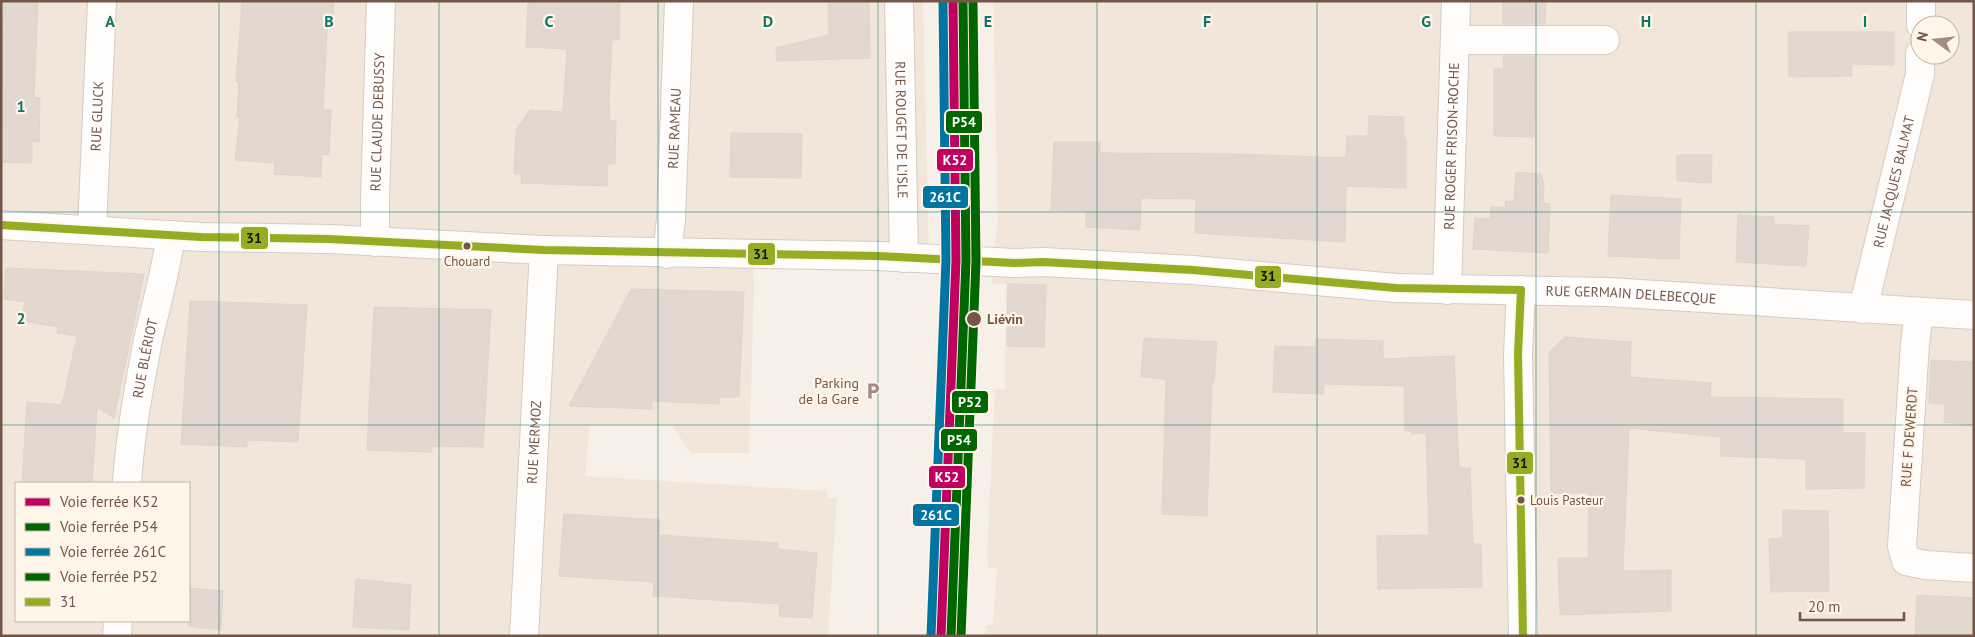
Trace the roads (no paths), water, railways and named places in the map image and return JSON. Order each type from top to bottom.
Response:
[{"type":"street","name":"RUE GLUCK","points":[[92,230],[102,1]]},
{"type":"street","name":"RUE CLAUDE DEBUSSY","points":[[375,242],[374,200],[381,1]]},
{"type":"street","name":"RUE RAMEAU","points":[[667,254],[671,219],[679,1]]},
{"type":"street","name":"RUE ROUGET DE L'ISLE","points":[[899,1],[904,258]]},
{"type":"street","name":"RUE ROGER FRISON-ROCHE","points":[[1447,290],[1456,1]]},
{"type":"street","points":[[1921,1],[1921,15]]},
{"type":"street","points":[[1456,40],[1605,40]]},
{"type":"street","name":"RUE JACQUES BALMAT","points":[[1863,309],[1920,74],[1920,65]]},
{"type":"street","name":"RUE GERMAIN DELEBECQUE","points":[[1,225],[171,235],[544,250],[904,258],[1192,270],[1447,290],[1608,292],[1974,315]]},
{"type":"street","name":"RUE BLÉRIOT","points":[[127,482],[128,457],[148,339],[167,264],[171,235]]},
{"type":"street","name":"RUE MERMOZ","points":[[524,636],[544,250]]},
{"type":"street","points":[[1521,290],[1518,354],[1523,636]]},
{"type":"street","name":"RUE F DEWERDT","points":[[1919,312],[1915,344],[1902,546],[1906,561],[1925,565],[1974,568]]},
{"type":"street","points":[[117,636],[118,622]]},
{"type":"rail line","name":"261C","points":[[931,636],[946,260],[943,1]]},
{"type":"rail line","name":"K52","points":[[941,636],[956,260],[953,1]]},
{"type":"rail line","name":"P54","points":[[951,636],[966,260],[963,1]]},
{"type":"rail line","name":"P52","points":[[961,636],[976,261],[973,1]]},
{"type":"place","name":"Chouard","points":[[467,246]]},
{"type":"place","name":"Liévin","points":[[974,319]]},
{"type":"place","name":"Parking de la Gare","points":[[873,391]]},
{"type":"place","name":"Louis Pasteur","points":[[1521,500]]}]
